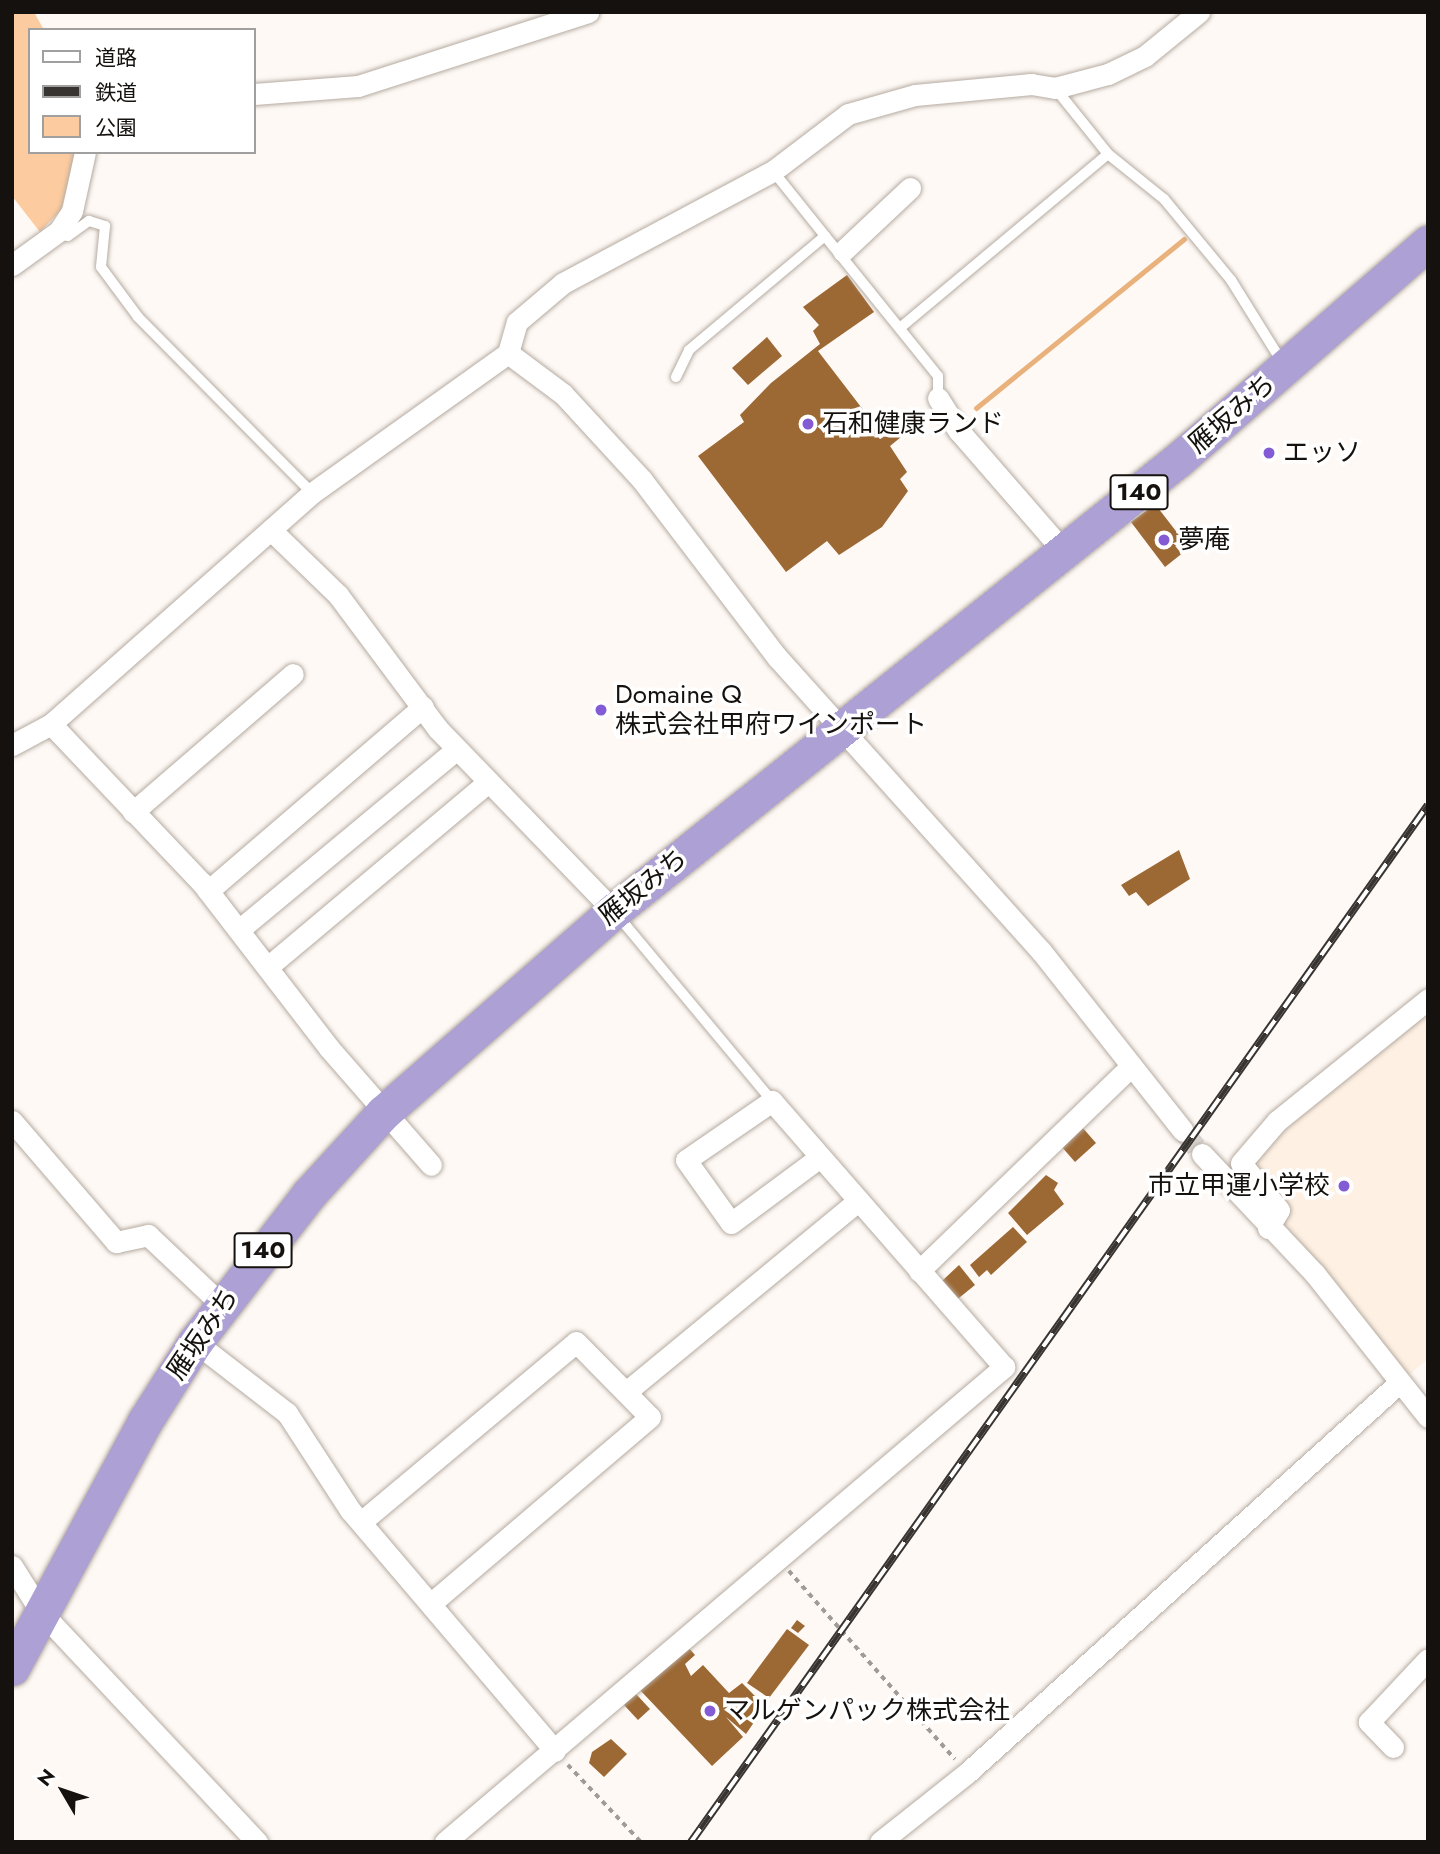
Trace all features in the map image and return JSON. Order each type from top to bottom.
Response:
[{"type":"highway","name":"雁坂みち","points":[[12,1668],[41,1612],[195,1342],[221,1304],[383,1113],[614,911],[840,728],[1064,552],[1286,368],[1428,243]]},
{"type":"street","points":[[256,94],[358,86],[588,12]]},
{"type":"street","points":[[12,745],[51,724],[312,493],[508,353],[517,322],[534,301],[773,171],[833,123],[884,102],[1031,85],[1055,88],[1145,56],[1199,12]]},
{"type":"street","points":[[12,265],[59,231],[72,211],[85,154]]},
{"type":"street","points":[[843,251],[910,188]]},
{"type":"street","points":[[508,353],[563,394],[642,480],[778,657],[1041,951],[1183,1131]]},
{"type":"street","points":[[938,398],[959,431],[1064,552]]},
{"type":"street","points":[[271,530],[338,595],[423,707],[487,783],[614,911]]},
{"type":"street","points":[[133,812],[293,674]]},
{"type":"street","points":[[208,891],[423,707]]},
{"type":"street","points":[[51,724],[208,891],[270,965],[383,1113],[431,1165]]},
{"type":"street","points":[[240,929],[457,749]]},
{"type":"street","points":[[270,965],[487,783]]},
{"type":"street","points":[[1268,1228],[1279,1210],[1241,1163],[1277,1121],[1428,999]]},
{"type":"street","points":[[919,1271],[1130,1067]]},
{"type":"street","points":[[445,1842],[780,1562],[1004,1367],[772,1101],[686,1160],[731,1223],[820,1157]]},
{"type":"street","points":[[12,1121],[116,1242],[148,1235],[221,1304]]},
{"type":"street","points":[[1202,1154],[1268,1228],[1315,1274],[1428,1417]]},
{"type":"street","points":[[626,1392],[858,1201]]},
{"type":"street","points":[[195,1342],[287,1413],[361,1522],[433,1602],[555,1751]]},
{"type":"street","points":[[361,1522],[576,1342],[650,1417],[433,1602]]},
{"type":"street","points":[[880,1842],[967,1773],[1399,1383]]},
{"type":"street","points":[[12,1566],[41,1612],[257,1842]]},
{"type":"street","points":[[1393,1747],[1369,1722],[1428,1659]]},
{"type":"lane","points":[[1055,88],[1108,155],[1183,222],[1231,280],[1286,368]]},
{"type":"lane","points":[[900,328],[1108,155]]},
{"type":"lane","points":[[773,171],[825,236],[843,251],[937,376],[938,398]]},
{"type":"lane","points":[[59,231],[68,236],[89,221],[105,226],[101,267],[138,317],[312,493]]},
{"type":"lane","points":[[676,377],[689,350],[825,236]]},
{"type":"lane","points":[[614,911],[772,1101]]},
{"type":"path","points":[[780,1562],[967,1773]]},
{"type":"path","points":[[555,1751],[641,1842]]},
{"type":"shaded area","name":"市立甲運小学校","points":[[1428,999],[1428,1359],[1399,1383],[1241,1163]]},
{"type":"green space","points":[[12,12],[34,12],[43,28],[28,28],[28,154],[76,154],[61,210],[40,232],[12,196]]},
{"type":"building","name":"石和健康ランド","points":[[847,275],[874,312],[818,351],[884,437],[903,426],[906,433],[890,446],[907,472],[900,479],[908,491],[882,527],[839,555],[827,541],[786,572],[698,456],[744,422],[740,415],[771,383],[820,344],[813,331],[819,325],[803,307]]},
{"type":"building","points":[[767,337],[782,356],[748,385],[732,368]]},
{"type":"building","points":[[1155,504],[1189,548],[1165,567],[1131,522]]},
{"type":"building","points":[[1179,850],[1190,879],[1148,906],[1136,892],[1129,896],[1121,885]]},
{"type":"building","points":[[1082,1127],[1096,1143],[1075,1162],[1061,1146]]},
{"type":"building","points":[[1046,1175],[1058,1183],[1054,1190],[1064,1204],[1027,1235],[1008,1213]]},
{"type":"building","points":[[1013,1227],[1027,1242],[991,1275],[987,1270],[979,1277],[970,1265]]},
{"type":"building","points":[[959,1265],[975,1285],[954,1302],[942,1281]]},
{"type":"building","points":[[797,1620],[805,1626],[798,1633],[791,1628]]},
{"type":"building","points":[[787,1629],[809,1645],[769,1698],[747,1683]]},
{"type":"building","name":"マルゲンパック株式会社","points":[[688,1647],[695,1655],[685,1664],[691,1676],[703,1665],[729,1693],[742,1683],[765,1706],[746,1734],[726,1717],[743,1737],[712,1766],[640,1690]]},
{"type":"building","points":[[636,1694],[650,1709],[638,1720],[624,1705]]},
{"type":"building","points":[[611,1739],[627,1754],[604,1777],[589,1763],[592,1752]]},
{"type":"waterway","points":[[976,408],[1184,239]]},
{"type":"tunnel","points":[[1183,1131],[1202,1154]]},
{"type":"railway","points":[[691,1842],[1428,805]]},
{"type":"place","name":"石和健康ランド","points":[[808,424]]},
{"type":"place","name":"エッソ","points":[[1269,453]]},
{"type":"place","name":"夢庵","points":[[1164,540]]},
{"type":"place","name":"Domaine Q 株式会社甲府ワインポート","points":[[601,710]]},
{"type":"place","name":"市立甲運小学校","points":[[1344,1186]]},
{"type":"place","name":"マルゲンパック株式会社","points":[[710,1711]]}]
